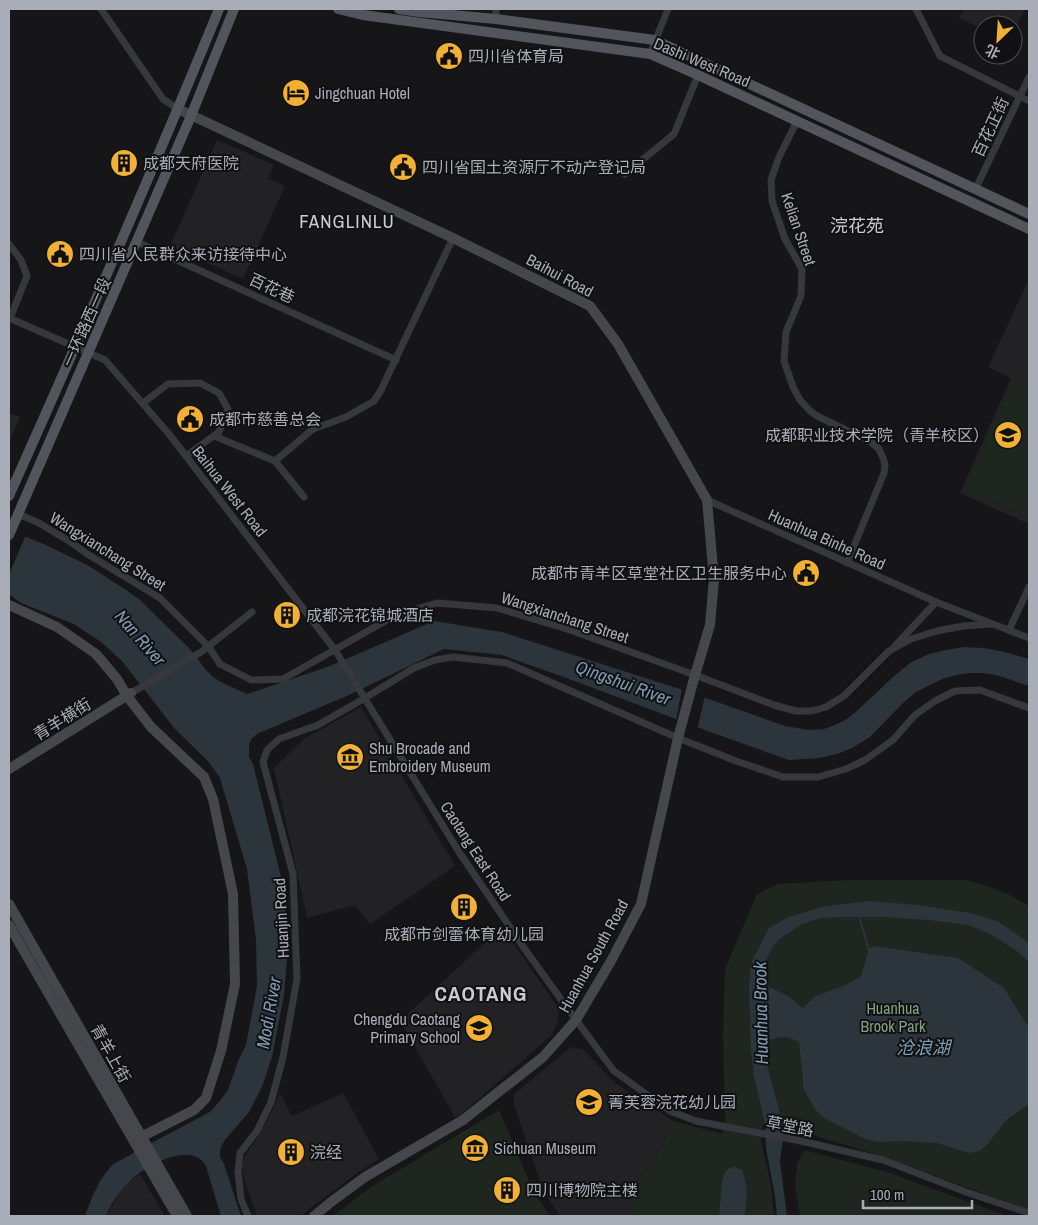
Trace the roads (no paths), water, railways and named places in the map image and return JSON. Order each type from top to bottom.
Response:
[{"type":"main road","name":"一环路西一段","points":[[9,496],[76,346],[219,9]]},
{"type":"main road","name":"一环路西一段","points":[[9,535],[191,116],[234,9]]},
{"type":"main road","name":"Dashi West Road","points":[[338,9],[363,15],[650,54],[1029,229]]},
{"type":"main road","name":"Dashi West Road","points":[[399,9],[419,12],[496,14],[655,40],[1029,214]]},
{"type":"street","points":[[101,9],[163,99],[178,109]]},
{"type":"street","points":[[650,54],[668,9]]},
{"type":"street","points":[[916,9],[940,56],[1029,102]]},
{"type":"street","points":[[625,174],[674,134],[698,75]]},
{"type":"street","name":"百花正街","points":[[976,190],[1029,77]]},
{"type":"street","name":"Baihui Road","points":[[178,109],[453,238],[590,306],[618,344],[707,500],[714,580],[710,625],[695,675]]},
{"type":"street","name":"Kelian Street","points":[[796,121],[779,157],[771,180],[772,201],[785,239],[802,269],[801,296],[786,332],[784,361],[793,387],[800,400],[809,410],[817,416],[871,442],[879,449],[885,465],[884,473],[847,563]]},
{"type":"street","points":[[274,461],[313,429],[346,417],[374,401],[396,360],[453,238]]},
{"type":"street","name":"百花巷","points":[[137,242],[396,360]]},
{"type":"street","points":[[9,244],[21,260],[27,276],[9,318]]},
{"type":"street","name":"Baihua West Road","points":[[9,318],[105,360],[169,434],[335,650],[361,691]]},
{"type":"street","points":[[143,403],[168,384],[200,383],[219,393],[228,409],[219,432],[186,456]]},
{"type":"street","points":[[214,436],[274,461],[304,498]]},
{"type":"street","name":"Huanhua Binhe Road","points":[[707,500],[936,602],[1029,638]]},
{"type":"street","name":"Wangxianchang Street","points":[[18,514],[37,522],[160,598],[208,646],[220,664],[251,680],[283,679],[396,615],[437,603],[497,608],[568,629],[695,675]]},
{"type":"street","points":[[1009,630],[1029,587]]},
{"type":"street","name":"Huanhua Binhe Road","points":[[695,675],[774,706],[796,711],[812,711],[826,707],[844,696],[936,602]]},
{"type":"street","points":[[9,605],[57,627],[96,654],[117,679],[151,727],[204,777],[213,799],[233,894],[235,984],[222,1050],[206,1098],[194,1110],[140,1141]]},
{"type":"street","points":[[129,695],[201,652],[252,612]]},
{"type":"street","name":"Huanhua Binhe Road","points":[[890,651],[911,639],[937,631],[963,626],[991,624]]},
{"type":"street","name":"Huanjin Road","points":[[248,1216],[241,1199],[238,1172],[240,1153],[257,1131],[271,1102],[283,1057],[298,979],[293,874],[263,762],[267,750],[279,739],[318,725],[414,668],[453,656],[506,663],[678,738],[782,777],[818,777],[846,769],[865,760],[893,740],[915,715],[934,701],[956,691],[980,690],[1029,708]]},
{"type":"street","name":"Huanhua South Road","points":[[314,1216],[365,1177],[463,1120],[543,1057],[576,1020],[611,961],[641,904],[678,738],[695,675]]},
{"type":"street","name":"Caotang East Road","points":[[361,691],[459,852],[524,948],[576,1020]]},
{"type":"street","name":"青羊横街","points":[[9,769],[129,695]]},
{"type":"street","name":"青羊上街","points":[[9,904],[29,937],[156,1170],[177,1216]]},
{"type":"street","name":"青羊上街","points":[[9,925],[140,1141]]},
{"type":"street","name":"草堂路","points":[[576,1020],[614,1071],[670,1110],[696,1121],[883,1160],[966,1192],[1029,1213]]},
{"type":"street","name":"青羊上街","points":[[156,1170],[187,1216]]},
{"type":"water","points":[[9,530],[46,545],[89,566],[139,599],[190,649],[213,677],[247,694],[330,666],[434,621],[502,632],[683,690],[785,726],[809,730],[824,729],[847,719],[910,663],[929,654],[946,650],[964,647],[984,648],[1029,659],[1029,686],[996,675],[983,673],[969,673],[942,679],[916,692],[870,737],[852,748],[819,758],[789,760],[502,655],[444,649],[349,695],[259,733],[252,738],[249,745],[249,757],[253,764],[282,881],[288,946],[284,995],[272,1057],[262,1087],[249,1112],[224,1141],[220,1150],[220,1157],[241,1216],[221,1216],[206,1166],[199,1158],[190,1155],[179,1155],[155,1163],[135,1177],[118,1194],[106,1216],[85,1216],[100,1181],[112,1165],[210,1112],[228,1090],[246,1045],[257,986],[256,940],[247,869],[220,778],[208,761],[175,729],[122,661],[101,642],[74,624],[21,603],[9,594]]},
{"type":"water","name":"沧浪湖","points":[[869,901],[917,905],[971,913],[999,922],[1029,943],[1029,962],[1017,951],[992,935],[968,925],[881,917],[821,918],[802,924],[781,938],[773,946],[765,963],[765,985],[788,996],[803,1008],[815,996],[846,985],[861,976],[869,949],[873,946],[958,958],[1004,988],[1029,1026],[1029,1104],[1006,1120],[987,1145],[979,1151],[969,1153],[937,1143],[878,1142],[865,1139],[824,1118],[815,1109],[803,1088],[799,1042],[786,1037],[764,1041],[767,1065],[784,1128],[780,1162],[787,1216],[777,1216],[766,1149],[765,1123],[754,1076],[751,1051],[749,987],[751,963],[769,928],[787,918],[821,907]]},
{"type":"water","points":[[733,1166],[742,1170],[745,1182],[747,1198],[744,1216],[719,1216],[724,1175]]},
{"type":"waterway","points":[[859,916],[869,950]]},
{"type":"place","name":"四川省体育局","points":[[449,56]]},
{"type":"place","name":"Jingchuan Hotel","points":[[296,93]]},
{"type":"place","name":"成都天府医院","points":[[124,163]]},
{"type":"place","name":"四川省国土资源厅不动产登记局","points":[[403,167]]},
{"type":"place","name":"四川省人民群众来访接待中心","points":[[60,254]]},
{"type":"place","name":"成都市慈善总会","points":[[190,419]]},
{"type":"place","name":"成都职业技术学院（青羊校区）","points":[[1008,435]]},
{"type":"place","name":"成都市青羊区草堂社区卫生服务中心","points":[[806,573]]},
{"type":"place","name":"成都浣花锦城酒店","points":[[287,615]]},
{"type":"place","name":"Shu Brocade and Embroidery Museum","points":[[350,757]]},
{"type":"place","name":"成都市剑蕾体育幼儿园","points":[[464,907]]},
{"type":"place","name":"Chengdu Caotang Primary School","points":[[479,1028]]},
{"type":"place","name":"菁芙蓉浣花幼儿园","points":[[589,1102]]},
{"type":"place","name":"Sichuan Museum","points":[[475,1148]]},
{"type":"place","name":"浣经","points":[[291,1152]]},
{"type":"place","name":"四川博物院主楼","points":[[507,1190]]},
{"type":"district","name":"FANGLINLU","points":[[347,221]]},
{"type":"district","name":"浣花苑","points":[[857,226]]},
{"type":"district","name":"CAOTANG","points":[[481,994]]},
{"type":"water label","name":"Nan River","points":[[140,638]]},
{"type":"water label","name":"Qingshui River","points":[[623,683]]},
{"type":"water label","name":"Modi River","points":[[269,1013]]},
{"type":"water label","name":"Huanhua Brook","points":[[761,1013]]},
{"type":"park label","name":"Huanhua Brook Park","points":[[893,1017]]}]
